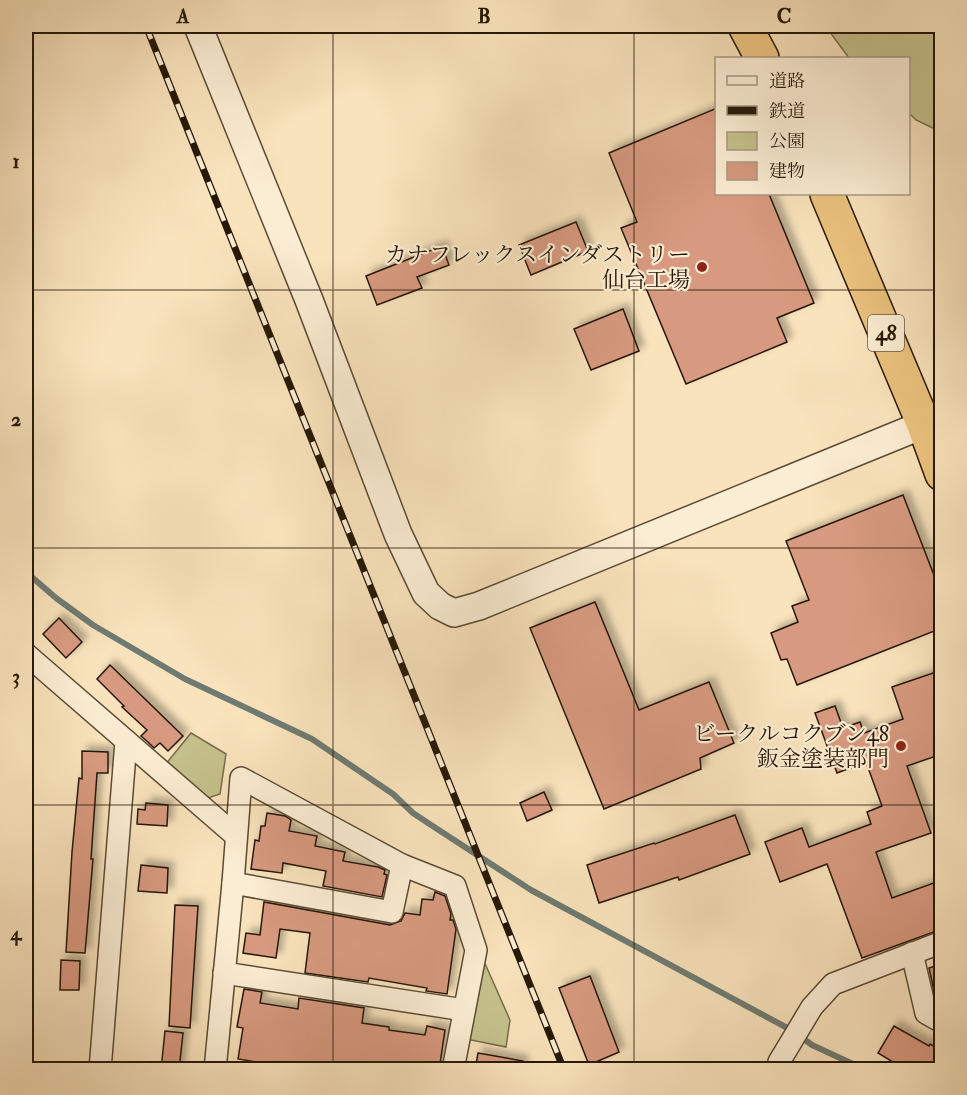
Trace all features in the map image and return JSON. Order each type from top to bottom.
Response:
[{"type":"highway","points":[[745,26],[761,57]]},
{"type":"highway","name":"48","points":[[827,195],[933,421],[942,474]]},
{"type":"street","points":[[198,26],[309,300],[398,534],[426,593],[440,606],[454,613],[479,606],[933,421]]},
{"type":"street","points":[[26,654],[236,836]]},
{"type":"street","points":[[100,1070],[126,741]]},
{"type":"street","points":[[215,1070],[241,778],[402,865],[455,886],[476,950],[453,1070]]},
{"type":"street","points":[[233,883],[392,912],[402,865]]},
{"type":"street","points":[[780,1066],[812,1007],[833,984],[942,942]]},
{"type":"street","points":[[912,953],[926,1013],[942,1022]]},
{"type":"street","points":[[224,973],[465,1010]]},
{"type":"green space","points":[[829,26],[941,26],[941,132],[916,120],[910,114],[910,57],[848,57],[832,35]]},
{"type":"green space","points":[[191,733],[226,754],[220,794],[205,799],[165,765]]},
{"type":"green space","points":[[483,959],[510,1020],[506,1047],[466,1039]]},
{"type":"building","points":[[715,109],[715,195],[769,195],[814,303],[777,318],[787,342],[686,384],[621,228],[637,222],[609,153]]},
{"type":"building","points":[[576,222],[588,251],[531,275],[519,245]]},
{"type":"building","points":[[442,246],[449,265],[417,277],[422,288],[377,305],[366,276]]},
{"type":"building","points":[[623,309],[639,351],[591,370],[574,329]]},
{"type":"building","points":[[903,495],[942,596],[942,628],[797,685],[787,659],[781,660],[771,633],[798,622],[792,606],[809,600],[786,541]]},
{"type":"building","points":[[595,602],[639,710],[709,682],[734,743],[700,758],[701,769],[604,809],[530,628]]},
{"type":"building","points":[[59,618],[82,642],[66,658],[43,634]]},
{"type":"building","points":[[110,665],[183,736],[168,751],[160,743],[154,748],[141,736],[147,730],[97,679]]},
{"type":"building","points":[[942,670],[942,754],[907,766],[931,833],[876,852],[892,898],[942,880],[942,929],[862,958],[827,864],[780,882],[765,842],[802,828],[809,847],[871,824],[867,812],[882,806],[866,762],[837,773],[815,713],[835,706],[843,728],[860,722],[864,733],[903,719],[892,687]]},
{"type":"building","points":[[82,751],[108,752],[108,773],[97,773],[85,953],[66,952],[72,852],[79,778],[82,779]]},
{"type":"building","points":[[544,792],[552,810],[527,821],[520,803]]},
{"type":"building","points":[[146,803],[168,805],[167,826],[137,824],[138,809],[145,810]]},
{"type":"building","points":[[267,813],[285,816],[291,820],[289,831],[317,836],[315,846],[345,852],[343,861],[385,870],[384,874],[387,875],[382,897],[323,886],[326,871],[283,863],[282,873],[251,869],[255,840],[259,841],[261,826],[265,826]]},
{"type":"building","points":[[735,815],[750,854],[679,880],[678,877],[599,903],[587,865],[655,844]]},
{"type":"building","points":[[141,865],[168,868],[167,893],[138,891]]},
{"type":"building","points":[[435,892],[445,896],[451,914],[450,920],[453,920],[456,929],[447,994],[426,991],[427,988],[369,978],[368,982],[305,973],[310,933],[280,929],[276,958],[243,953],[246,933],[260,935],[264,902],[390,925],[401,921],[405,913],[420,915],[422,899],[433,900]]},
{"type":"building","points":[[175,905],[198,906],[190,1028],[169,1026]]},
{"type":"building","points":[[61,960],[80,961],[79,990],[60,990]]},
{"type":"building","points":[[942,964],[942,1007],[937,1005],[929,968]]},
{"type":"building","points":[[590,976],[619,1052],[589,1065],[559,988]]},
{"type":"building","points":[[244,989],[262,992],[260,1003],[298,1009],[299,998],[364,1008],[362,1023],[389,1027],[389,1030],[425,1035],[427,1026],[445,1030],[439,1070],[286,1070],[286,1067],[238,1059],[243,1028],[237,1027]]},
{"type":"building","points":[[894,1026],[942,1051],[942,1070],[906,1070],[878,1053]]},
{"type":"building","points":[[165,1031],[183,1033],[179,1070],[161,1070]]},
{"type":"building","points":[[478,1053],[523,1061],[522,1070],[475,1070]]},
{"type":"waterway","points":[[26,572],[93,625],[185,679],[312,739],[393,794],[413,813],[531,890],[793,1031],[812,1045],[866,1070]]},
{"type":"railway","points":[[146,26],[564,1070]]},
{"type":"place","name":"カナフレックスインダストリー 仙台工場","points":[[702,267]]},
{"type":"place","name":"ビークルコクブン48 鈑金塗装部門","points":[[901,746]]}]
